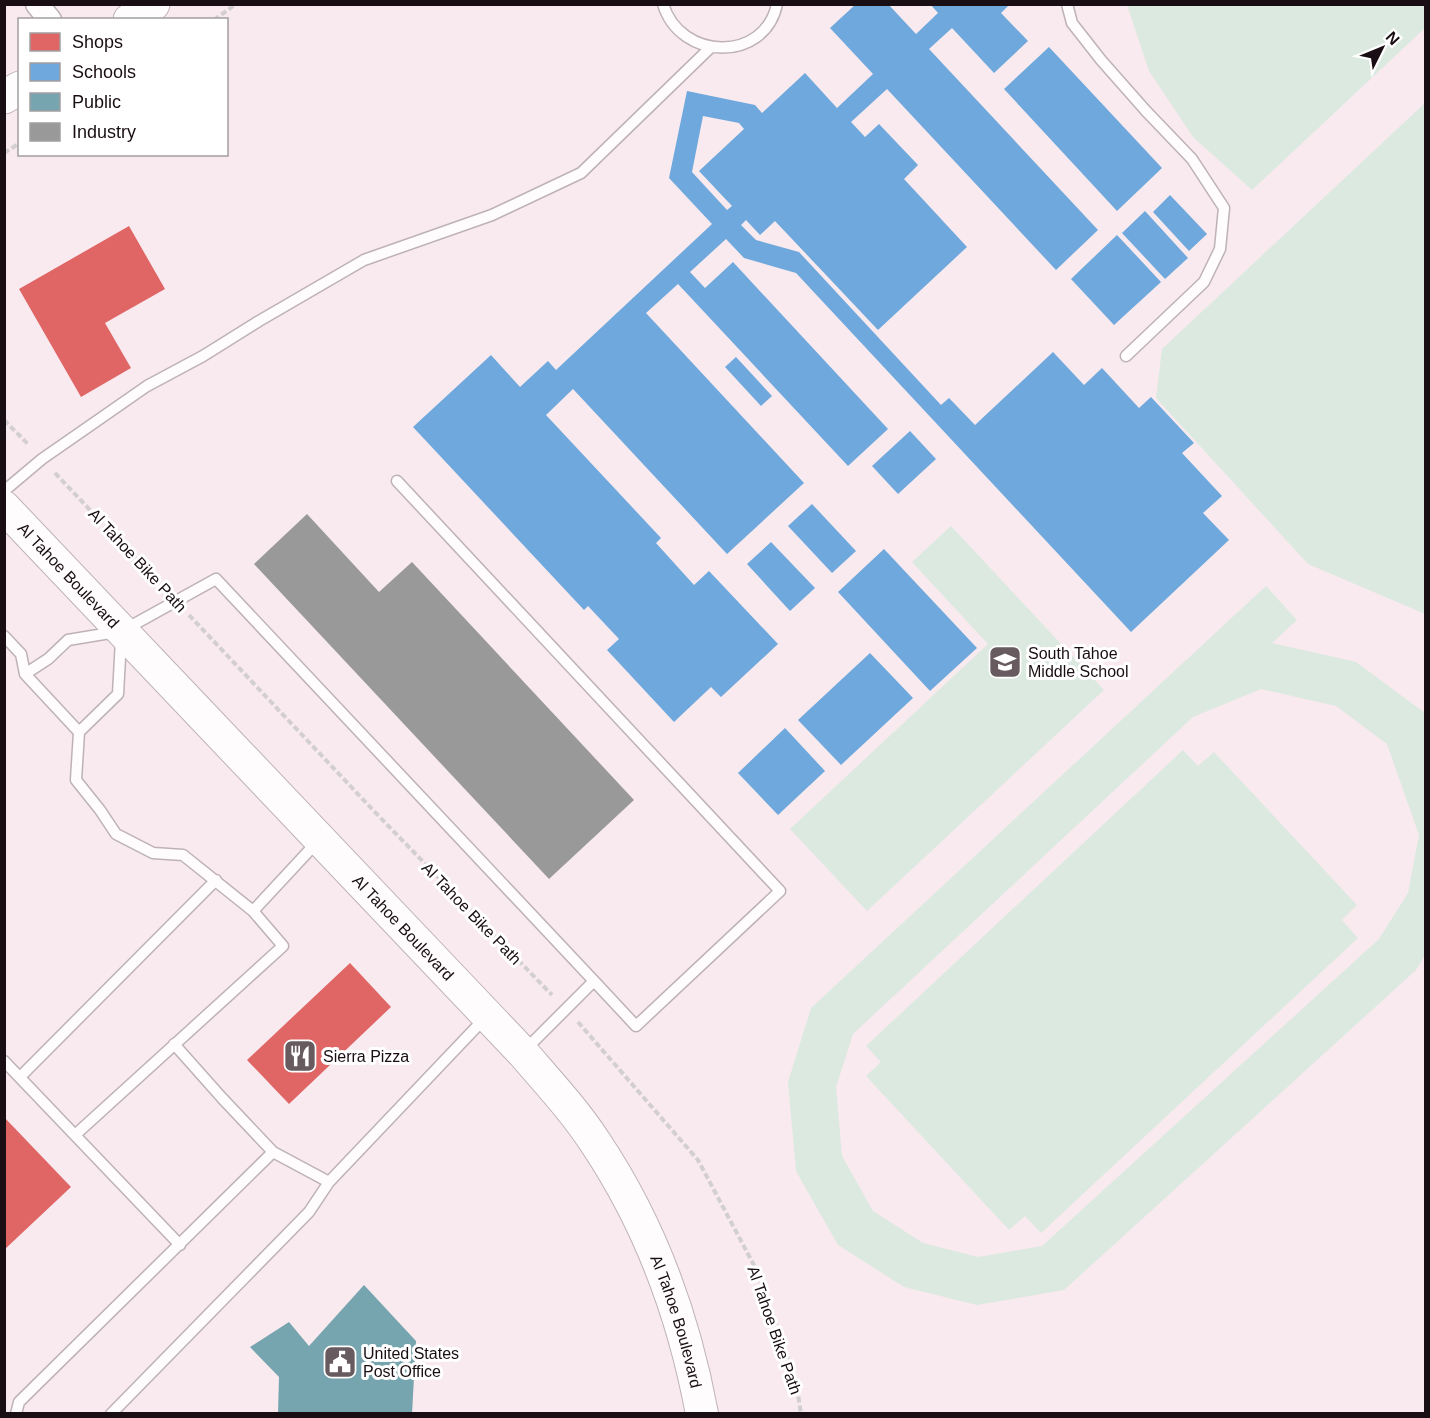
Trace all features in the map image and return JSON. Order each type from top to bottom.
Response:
[{"type":"highway","points":[[133,18],[153,4]]},
{"type":"highway","points":[[4,97],[18,89]]},
{"type":"main road","name":"Al Tahoe Boulevard","points":[[4,507],[523,1053],[564,1100],[594,1141],[627,1193],[655,1253],[681,1324],[702,1413]]},
{"type":"street","points":[[37,4],[48,18]]},
{"type":"lane","points":[[663,4],[665,13],[676,30],[691,41],[710,48],[740,46],[750,41],[766,28],[776,11],[777,4]]},
{"type":"lane","points":[[1067,4],[1072,23],[1131,94],[1192,159],[1224,208],[1220,249],[1204,282],[1126,356]]},
{"type":"lane","points":[[4,491],[42,459],[147,386],[204,356],[364,260],[492,215],[582,173],[710,48]]},
{"type":"lane","points":[[25,674],[48,659],[68,640],[122,631],[216,579],[636,1026],[780,891],[396,482]]},
{"type":"lane","points":[[75,1134],[283,946],[253,911],[183,855],[153,853],[116,834],[76,780],[80,732],[118,694],[122,631]]},
{"type":"lane","points":[[4,636],[21,654],[25,674],[80,732]]},
{"type":"lane","points":[[253,911],[320,839]]},
{"type":"lane","points":[[20,1077],[216,880]]},
{"type":"lane","points":[[523,1053],[594,981]]},
{"type":"lane","points":[[111,1413],[309,1212],[329,1182],[488,1016]]},
{"type":"lane","points":[[174,1044],[273,1152],[329,1182]]},
{"type":"lane","points":[[4,1061],[180,1245]]},
{"type":"lane","points":[[16,1413],[19,1402],[273,1152]]},
{"type":"path","points":[[217,18],[237,4]]},
{"type":"path","points":[[4,153],[18,144]]},
{"type":"path","points":[[4,420],[32,448]]},
{"type":"path","name":"Al Tahoe Bike Path","points":[[52,470],[372,809],[593,1038],[698,1160],[756,1269],[796,1381],[801,1413]]},
{"type":"shaded area","points":[[1127,5],[1425,5],[1425,28],[1252,190],[1193,137],[1149,71]]},
{"type":"shaded area","points":[[1425,103],[1425,614],[1308,564],[1156,398],[1162,349]]},
{"type":"shaded area","points":[[951,526],[1104,690],[867,911],[790,829],[988,644],[912,562]]},
{"type":"shaded area","points":[[1266,586],[1297,620],[1272,643],[1356,662],[1425,713],[1425,955],[1416,970],[1064,1290],[977,1305],[904,1287],[838,1245],[796,1171],[788,1082],[811,1008]],"holes":[[[1261,689],[1336,706],[1387,744],[1419,835],[1408,893],[1379,939],[1042,1246],[978,1257],[923,1243],[873,1211],[842,1156],[836,1087],[853,1034],[1193,717]]]},
{"type":"shaded area","points":[[1183,750],[1198,766],[1214,752],[1357,905],[1342,920],[1358,938],[1041,1233],[1025,1216],[1009,1230],[866,1076],[881,1062],[866,1046]]},
{"type":"building: Shops","points":[[129,226],[165,289],[105,323],[131,368],[81,397],[19,289]]},
{"type":"building: Shops","points":[[350,963],[391,1007],[289,1104],[247,1060]]},
{"type":"building: Shops","points":[[4,1117],[71,1187],[4,1250]]},
{"type":"building: Schools","points":[[856,4],[888,4],[916,34],[938,13],[930,4],[1010,4],[1001,13],[1028,41],[994,73],[952,28],[929,49],[1098,230],[1056,270],[887,89],[851,122],[865,137],[879,124],[918,165],[904,179],[967,247],[878,330],[775,221],[760,235],[746,220],[741,225],[756,240],[799,252],[941,405],[949,398],[975,425],[1053,352],[1084,385],[1102,368],[1139,408],[1151,397],[1194,443],[1182,453],[1222,496],[1203,513],[1229,540],[1131,632],[796,273],[744,258],[726,239],[690,272],[705,288],[733,262],[888,429],[848,466],[678,284],[646,313],[804,483],[727,554],[573,389],[546,415],[661,538],[656,543],[694,585],[709,571],[778,644],[721,697],[711,687],[674,722],[607,650],[619,639],[588,606],[584,610],[413,427],[491,355],[520,387],[548,361],[556,370],[712,224],[669,178],[687,91],[755,105],[762,113],[805,73],[837,108],[873,74],[830,28]],"holes":[[[703,116],[739,123],[744,129],[699,171],[732,206],[727,210],[692,172]]]},
{"type":"building: Schools","points":[[1049,47],[1162,168],[1117,211],[1004,89]]},
{"type":"building: Schools","points":[[1170,195],[1207,234],[1189,251],[1153,212]]},
{"type":"building: Schools","points":[[1145,211],[1188,258],[1165,279],[1122,233]]},
{"type":"building: Schools","points":[[1117,235],[1161,282],[1114,325],[1071,279]]},
{"type":"building: Schools","points":[[736,357],[772,396],[761,406],[725,367]]},
{"type":"building: Schools","points":[[910,431],[936,459],[898,494],[872,466]]},
{"type":"building: Schools","points":[[812,504],[856,551],[832,573],[788,526]]},
{"type":"building: Schools","points":[[771,542],[815,588],[790,611],[747,564]]},
{"type":"building: Schools","points":[[884,549],[977,648],[930,691],[838,592]]},
{"type":"building: Schools","points":[[870,653],[913,698],[841,765],[798,720]]},
{"type":"building: Schools","points":[[785,728],[825,771],[778,815],[738,773]]},
{"type":"building: Public","name":"United States Post Office","points":[[364,1285],[416,1341],[412,1414],[278,1414],[279,1377],[250,1347],[289,1322],[309,1346]]},
{"type":"building: Industry","points":[[307,514],[379,592],[412,562],[634,800],[549,879],[254,564]]},
{"type":"place","name":"South Tahoe Middle School","points":[[1005,662]]},
{"type":"place","name":"Sierra Pizza","points":[[300,1056]]},
{"type":"place","name":"United States Post Office","points":[[340,1362]]}]
